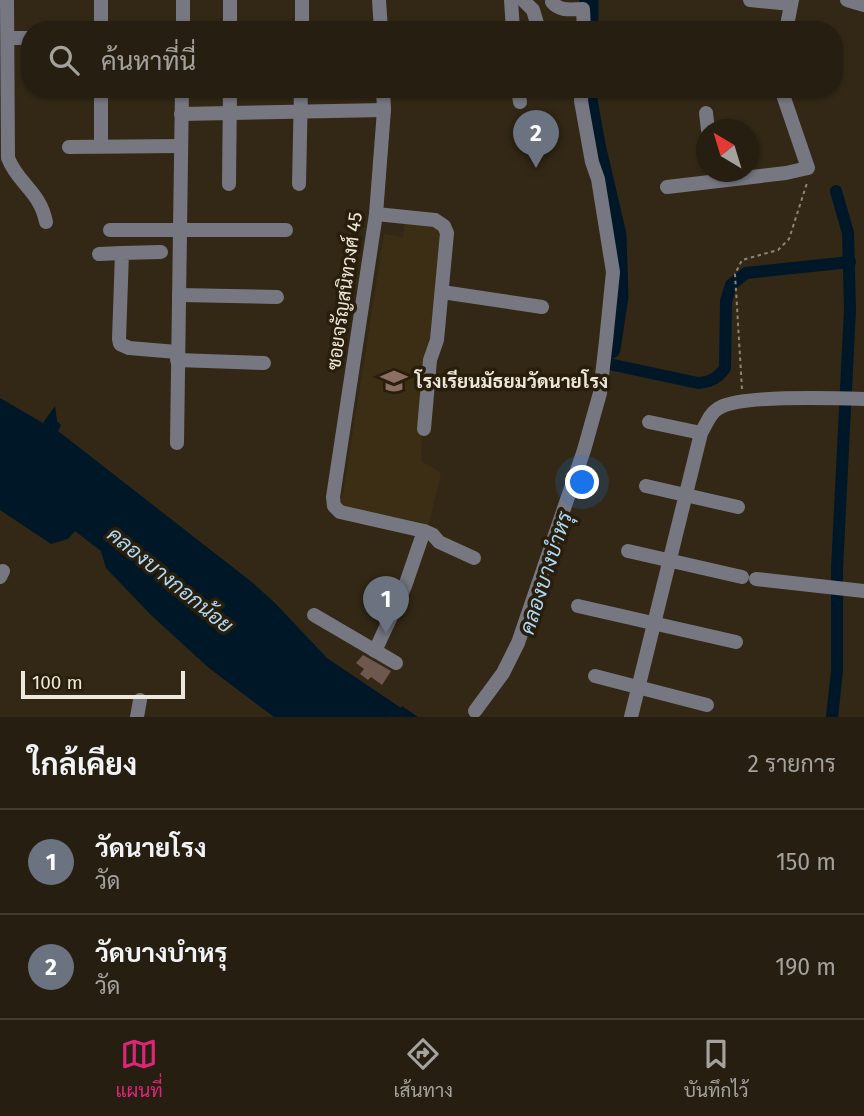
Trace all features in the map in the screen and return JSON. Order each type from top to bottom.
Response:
[{"type":"street","points":[[0,0],[7,0],[8,38],[3,74],[4,144],[10,164],[41,202],[46,222]]},
{"type":"street","points":[[101,0],[101,21]]},
{"type":"street","points":[[183,0],[183,21]]},
{"type":"street","points":[[230,0],[230,21]]},
{"type":"street","points":[[302,0],[302,21]]},
{"type":"street","points":[[379,0],[380,21]]},
{"type":"street","points":[[510,0],[512,21]]},
{"type":"street","points":[[523,0],[533,10],[536,21]]},
{"type":"street","points":[[552,2],[585,0]]},
{"type":"street","points":[[750,0],[792,2],[788,21]]},
{"type":"street","points":[[847,0],[864,5]]},
{"type":"street","points":[[552,2],[556,7],[566,10],[583,9],[584,21]]},
{"type":"street","points":[[8,38],[21,37]]},
{"type":"street","points":[[101,98],[101,146]]},
{"type":"street","points":[[177,443],[182,98]]},
{"type":"street","points":[[229,184],[230,98]]},
{"type":"street","points":[[299,184],[301,98]]},
{"type":"street","name":"ซอยจรัญสนิทวงศ์ 45","points":[[383,98],[376,214],[332,497],[334,506],[340,512],[424,531]]},
{"type":"street","points":[[475,711],[503,673],[518,643],[600,393],[612,272],[598,179],[592,162],[581,98]]},
{"type":"street","points":[[759,173],[808,168],[784,98]]},
{"type":"street","points":[[181,114],[384,110]]},
{"type":"street","points":[[706,113],[707,119]]},
{"type":"street","points":[[69,147],[181,146]]},
{"type":"street","points":[[667,187],[696,181]]},
{"type":"street","points":[[376,214],[427,218],[440,222],[447,233],[438,340],[430,360],[424,429]]},
{"type":"street","points":[[110,230],[286,230]]},
{"type":"street","points":[[99,254],[161,252]]},
{"type":"street","points":[[122,253],[120,344],[177,356],[264,363]]},
{"type":"street","points":[[442,292],[542,307]]},
{"type":"street","points":[[179,295],[277,297]]},
{"type":"street","points":[[631,717],[701,433],[711,414],[717,409],[743,401],[864,399]]},
{"type":"street","points":[[649,422],[701,433]]},
{"type":"street","points":[[646,486],[738,508]]},
{"type":"street","points":[[375,651],[405,586],[424,531],[439,542],[474,558]]},
{"type":"street","points":[[628,551],[749,578],[864,592]]},
{"type":"street","points":[[578,606],[736,642]]},
{"type":"street","points":[[314,615],[396,663]]},
{"type":"street","points":[[595,676],[707,705]]},
{"type":"street","points":[[137,717],[141,700]]},
{"type":"path","points":[[743,401],[735,274],[742,260],[778,250],[789,239],[807,186],[808,168]]},
{"type":"shaded area","name":"โรงเรียนมัธยมวัดนายโรง","points":[[405,220],[438,224],[444,232],[422,430],[421,461],[441,473],[429,524],[341,507],[384,234],[403,237]]},
{"type":"water","name":"คลองบางกอกน้อย","points":[[0,398],[43,423],[55,406],[57,421],[61,425],[58,431],[253,583],[327,658],[418,717],[274,717],[209,668],[151,615],[106,568],[101,551],[75,531],[68,539],[51,544],[0,510]]},
{"type":"building","points":[[363,655],[391,671],[382,685],[371,677],[368,680],[360,674],[364,669],[356,663]]},
{"type":"waterway","name":"คลองบางบำหรุ","points":[[589,0],[589,21]]},
{"type":"waterway","name":"คลองบางบำหรุ","points":[[588,98],[617,235],[619,296],[611,349]]},
{"type":"waterway","points":[[832,717],[837,671],[837,569],[850,309],[848,233],[836,191]]},
{"type":"waterway","points":[[609,364],[698,383],[710,380],[725,368],[726,301],[731,285],[746,273],[850,262]]},
{"type":"place","name":"วัดบางบำหรุ","points":[[536,168]]},
{"type":"place","name":"โรงเรียนมัธยมวัดนายโรง","points":[[394,381]]},
{"type":"place","name":"วัดนายโรง","points":[[386,634]]}]
